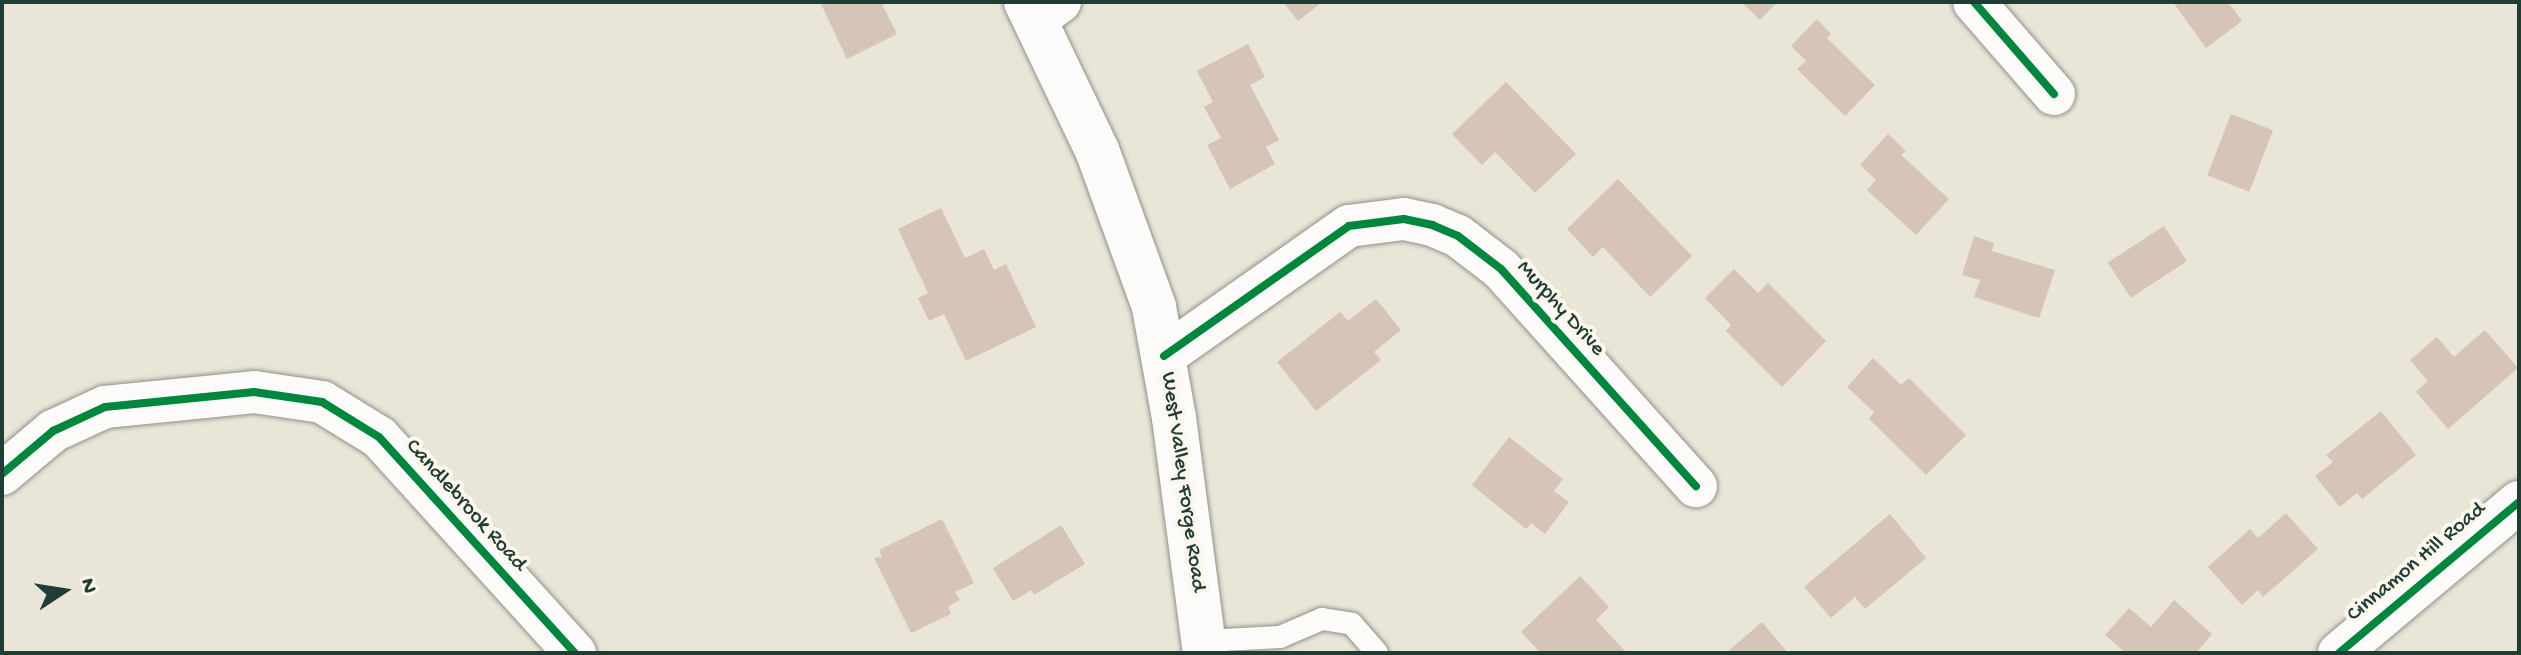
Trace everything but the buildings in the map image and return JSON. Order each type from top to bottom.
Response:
[{"type":"main road","name":"West Valley Forge Road","points":[[1040,8],[1119,203],[1164,356],[1204,647]]},
{"type":"street","points":[[1974,2],[2054,94]]},
{"type":"street","name":"Murphy Drive","points":[[1164,356],[1349,226],[1404,219],[1432,225],[1458,236],[1501,269],[1696,486]]},
{"type":"street","name":"Candlebrook Road","points":[[2,474],[53,431],[105,407],[254,392],[322,402],[379,437],[575,653]]},
{"type":"street","name":"Cinnamon Hill Road","points":[[2339,653],[2519,502]]},
{"type":"lane","points":[[1204,647],[1280,637],[1322,619],[1352,624],[1377,653]]},
{"type":"cycle path","points":[[1974,2],[2054,94]]},
{"type":"cycle path","points":[[1164,356],[1349,226],[1404,219],[1432,225],[1458,236],[1501,269],[1696,486]]},
{"type":"cycle path","points":[[2,474],[53,431],[105,407],[254,392],[322,402],[379,437],[575,653]]},
{"type":"cycle path","points":[[2339,653],[2519,502]]}]
